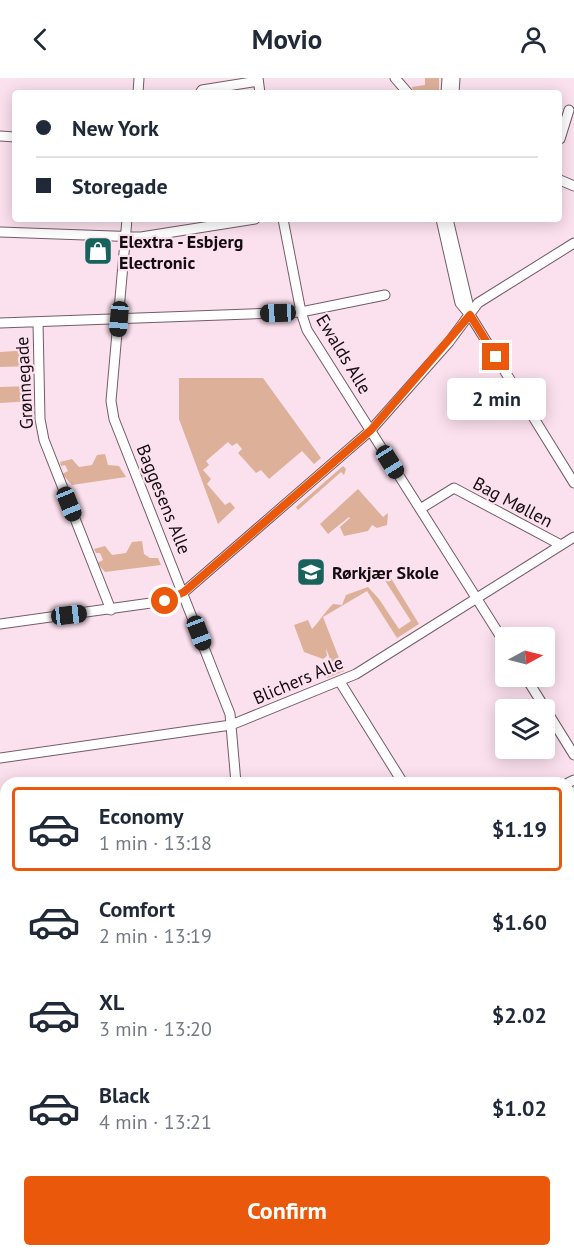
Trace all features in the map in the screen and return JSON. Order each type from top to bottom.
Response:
[{"type":"street","points":[[395,78],[405,90]]},
{"type":"street","points":[[202,90],[258,79]]},
{"type":"street","points":[[562,133],[569,110]]},
{"type":"street","name":"Baggesens Alle","points":[[126,222],[111,401],[114,419],[184,592],[230,714],[235,777]]},
{"type":"street","points":[[0,232],[125,237],[233,222]]},
{"type":"street","name":"Ewalds Alle","points":[[284,222],[301,312],[307,330],[495,628]]},
{"type":"street","points":[[442,222],[460,303],[571,471],[574,483]]},
{"type":"street","points":[[449,222],[470,315]]},
{"type":"street","points":[[0,624],[165,601],[184,592],[371,430],[478,303],[574,243]]},
{"type":"street","name":"Grønnegade","points":[[0,323],[301,312],[385,295]]},
{"type":"street","name":"Grønnegade","points":[[38,322],[40,419],[44,440],[111,610]]},
{"type":"street","name":"Bag Møllen","points":[[420,509],[454,488],[561,545]]},
{"type":"street","name":"Blichers Alle","points":[[0,758],[231,725],[340,682],[574,537]]},
{"type":"street","points":[[340,682],[399,777]]},
{"type":"street","points":[[532,687],[574,755]]},
{"type":"shaded area","points":[[425,78],[439,78],[439,90],[413,90],[412,87],[425,85]]},
{"type":"shaded area","points":[[30,350],[31,366],[0,367],[0,352]]},
{"type":"shaded area","points":[[179,378],[263,378],[321,458],[314,464],[302,451],[269,479],[261,470],[256,473],[238,453],[242,449],[237,443],[232,446],[228,442],[206,461],[209,465],[203,470],[211,479],[207,484],[225,505],[230,502],[235,508],[218,524],[179,419]]},
{"type":"shaded area","points":[[31,386],[32,401],[0,403],[0,387]]},
{"type":"shaded area","points":[[105,454],[108,465],[119,466],[126,477],[72,485],[62,474],[68,471],[65,465],[61,466],[60,462],[72,459],[79,467],[92,465],[97,455]]},
{"type":"shaded area","points":[[343,466],[346,469],[344,475],[341,472],[298,510],[296,507]]},
{"type":"shaded area","points":[[358,489],[383,517],[388,513],[387,525],[377,528],[372,525],[368,531],[344,536],[340,527],[349,517],[328,534],[320,524]]},
{"type":"shaded area","points":[[142,541],[144,554],[150,558],[158,558],[161,565],[105,572],[97,563],[103,560],[100,553],[96,553],[94,549],[105,546],[112,555],[126,553],[132,542]]},
{"type":"shaded area","points":[[389,575],[419,624],[397,638],[367,591],[323,617],[344,671],[327,678],[324,670],[331,662],[326,648],[327,656],[323,659],[304,652],[294,625],[308,620],[312,629],[333,604],[342,605],[346,595],[368,587],[399,629],[411,621],[384,579]]},
{"type":"place","name":"Elextra - Esbjerg Electronic","points":[[98,251]]},
{"type":"place","name":"Rørkjær Skole","points":[[311,572]]},
{"type":"route","points":[[165,601],[184,592],[371,430],[470,315],[496,357]]}]
